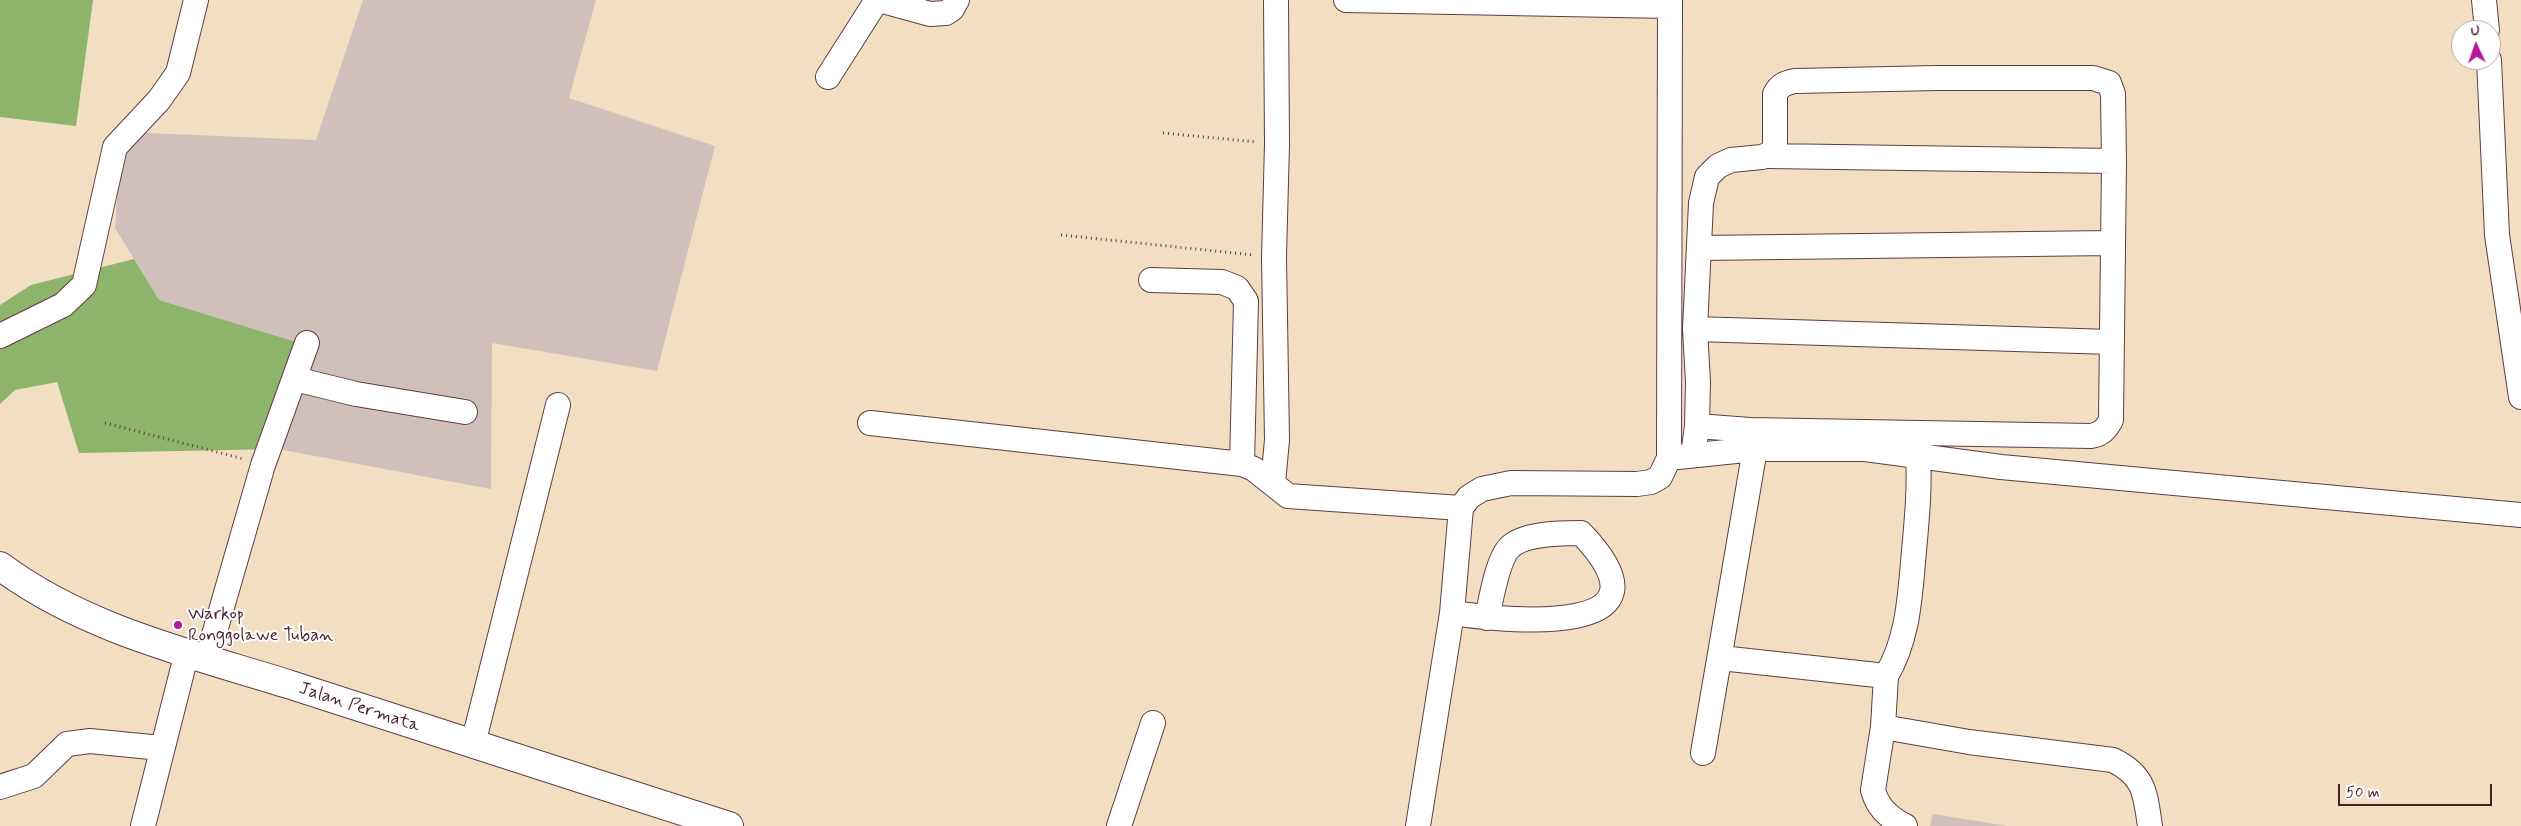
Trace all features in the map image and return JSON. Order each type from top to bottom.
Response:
[{"type":"main road","name":"Jalan Permata","points":[[0,566],[50,600],[96,620],[197,656],[729,826]]},
{"type":"street","points":[[0,336],[63,305],[84,285],[115,147],[159,100],[178,73],[196,0]]},
{"type":"street","points":[[828,77],[878,0],[938,15],[952,9],[957,0]]},
{"type":"street","points":[[1273,483],[1276,440],[1274,257],[1277,144],[1276,0]]},
{"type":"street","points":[[1346,0],[1669,3],[1669,458],[1660,477],[1651,482],[1638,484],[1512,483],[1482,488],[1469,497],[1462,508],[1452,613],[1418,826]]},
{"type":"street","points":[[2484,0],[2486,20]]},
{"type":"street","points":[[2489,70],[2496,235],[2521,397]]},
{"type":"street","points":[[1697,426],[1750,430],[2099,434],[2106,429],[2111,420],[2114,162],[2113,94],[2108,83],[2093,78],[1928,78],[1785,83],[1775,94],[1774,145],[1772,153],[1768,156]]},
{"type":"street","points":[[1693,455],[1697,426],[1698,382],[1695,329],[1701,203],[1707,177],[1718,166],[1731,160],[1768,156],[2114,162]]},
{"type":"street","points":[[1700,248],[2112,243]]},
{"type":"street","points":[[1151,280],[1222,282],[1237,288],[1246,301],[1242,464]]},
{"type":"street","points":[[1695,329],[2111,342]]},
{"type":"street","points":[[143,826],[161,748],[197,656],[307,343]]},
{"type":"street","points":[[295,379],[356,394],[465,412]]},
{"type":"street","points":[[473,744],[558,405]]},
{"type":"street","points":[[870,422],[1242,464],[1254,468],[1288,496],[1462,508]]},
{"type":"street","points":[[1669,458],[1755,449],[1864,449],[2026,469],[2521,515]]},
{"type":"street","points":[[1702,753],[1721,658],[1755,449]]},
{"type":"street","points":[[1905,826],[1885,812],[1876,800],[1873,790],[1883,727],[1886,676],[1896,660],[1908,622],[1920,483],[1918,455]]},
{"type":"street","points":[[1452,613],[1487,618],[1557,620],[1585,615],[1605,604],[1613,588],[1612,579],[1591,544],[1581,533],[1560,533],[1522,540],[1509,548],[1496,575],[1487,618]]},
{"type":"street","points":[[1721,658],[1886,676]]},
{"type":"street","points":[[1119,826],[1153,723]]},
{"type":"street","points":[[1883,727],[1968,742],[2113,760],[2127,767],[2138,777],[2145,795],[2150,826]]},
{"type":"street","points":[[0,787],[34,776],[67,744],[84,741],[161,748]]},
{"type":"path","points":[[1163,133],[1277,144]]},
{"type":"path","points":[[1061,235],[1274,257]]},
{"type":"path","points":[[106,423],[263,465]]},
{"type":"shaded area","points":[[363,0],[596,0],[569,98],[715,146],[657,371],[492,343],[491,489],[278,449],[299,344],[159,300],[115,228],[122,132],[316,140]]},
{"type":"shaded area","points":[[1933,814],[2008,826],[1930,826]]},
{"type":"green space","points":[[0,0],[93,0],[76,126],[0,117]]},
{"type":"green space","points":[[134,259],[159,300],[299,343],[278,449],[79,453],[57,382],[15,390],[0,404],[0,305],[31,285]]},
{"type":"place","name":"Warkop Ronggolawe Tuban","points":[[178,625]]}]
